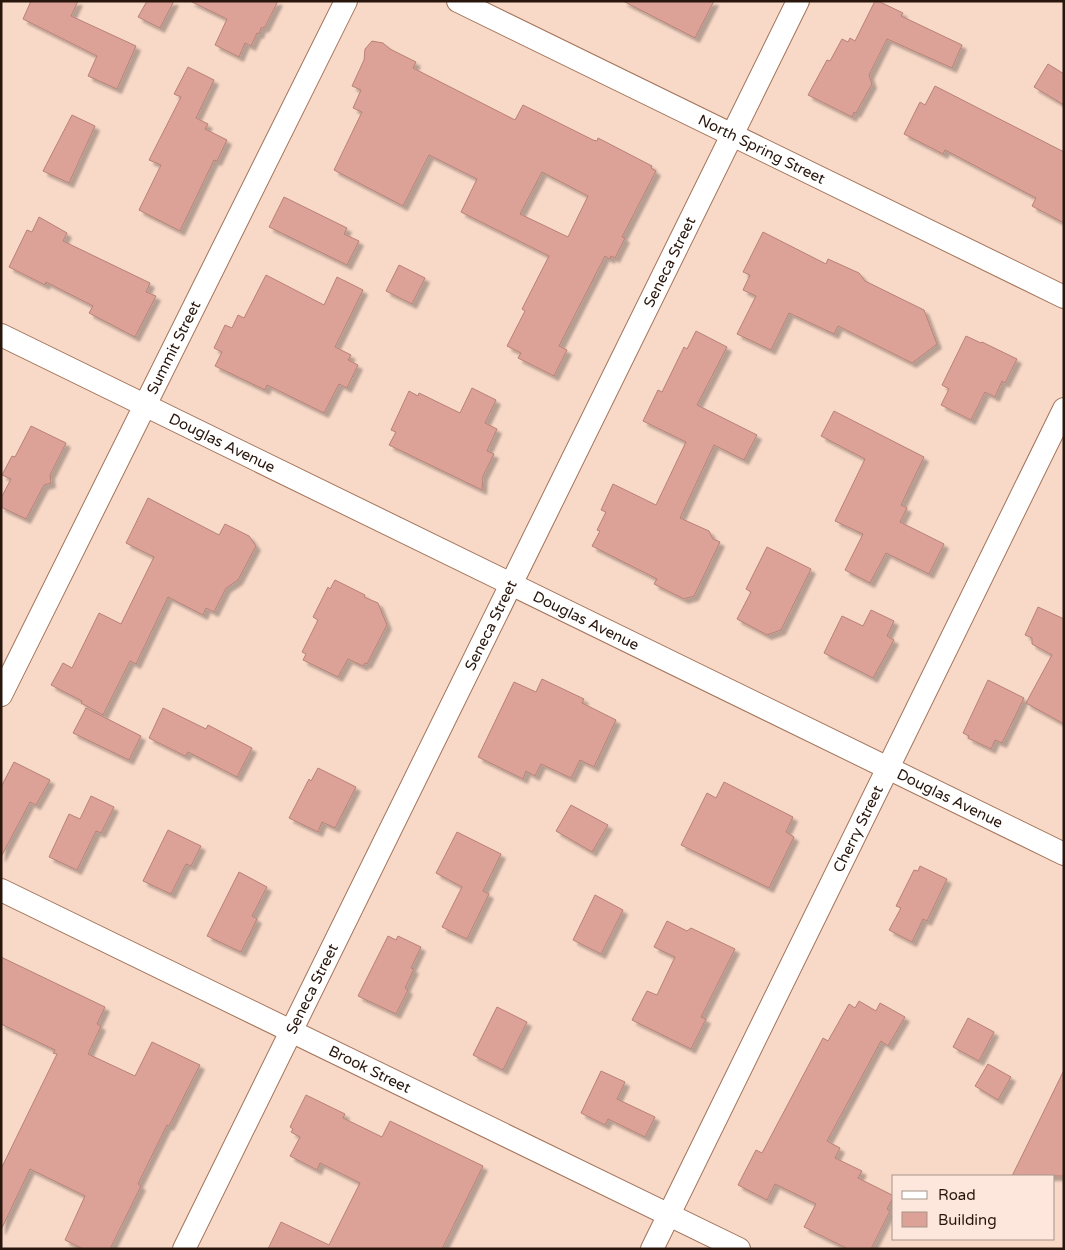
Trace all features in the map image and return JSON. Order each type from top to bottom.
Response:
[{"type":"street","name":"Summit Street","points":[[1,695],[346,1]]},
{"type":"street","name":"North Spring Street","points":[[458,1],[1064,297]]},
{"type":"street","name":"Seneca Street","points":[[184,1249],[512,586],[798,1]]},
{"type":"street","name":"Douglas Avenue","points":[[1,335],[1064,854]]},
{"type":"street","name":"Cherry Street","points":[[652,1249],[1064,409]]},
{"type":"street","name":"Brook Street","points":[[1,890],[739,1249]]},
{"type":"building","points":[[31,1],[78,1],[71,16],[136,46],[117,89],[88,76],[97,56],[23,19]]},
{"type":"building","points":[[147,1],[174,1],[160,28],[138,17]]},
{"type":"building","points":[[190,1],[278,1],[265,27],[261,28],[259,34],[257,33],[251,46],[245,43],[239,57],[215,45],[227,19]]},
{"type":"building","points":[[623,1],[714,1],[695,38]]},
{"type":"building","points":[[875,1],[903,13],[901,16],[962,45],[952,68],[887,39],[869,75],[872,84],[852,117],[808,95],[827,60],[830,61],[842,39],[848,42],[850,38],[855,41]]},
{"type":"building","points":[[372,41],[383,43],[390,49],[416,62],[413,68],[515,120],[523,105],[593,140],[597,141],[598,138],[652,166],[651,168],[656,171],[622,237],[625,238],[615,258],[611,256],[610,259],[605,256],[559,346],[567,350],[554,376],[518,358],[521,353],[507,346],[525,311],[522,309],[549,256],[461,212],[477,179],[429,155],[403,206],[334,170],[362,112],[353,108],[361,90],[352,86],[364,60],[365,49]],"holes":[[[542,172],[588,196],[568,237],[520,214]]]},
{"type":"building","points":[[1048,64],[1064,74],[1064,105],[1034,87]]},
{"type":"building","points":[[188,67],[214,80],[196,118],[208,124],[205,129],[227,140],[217,161],[214,160],[180,231],[139,210],[161,165],[149,160],[181,97],[174,94]]},
{"type":"building","points":[[935,86],[1064,152],[1064,223],[1032,206],[1036,198],[945,150],[943,154],[904,134],[920,102],[925,105]]},
{"type":"building","points":[[72,115],[95,126],[69,183],[43,171]]},
{"type":"building","points":[[284,197],[347,228],[344,234],[359,241],[347,265],[269,227]]},
{"type":"building","points":[[39,217],[67,233],[63,241],[150,283],[146,292],[156,296],[135,337],[89,313],[93,306],[46,282],[45,285],[9,267],[27,230],[32,232]]},
{"type":"building","points":[[763,232],[826,264],[828,259],[859,273],[865,281],[924,310],[937,344],[912,363],[838,326],[834,334],[789,313],[771,350],[737,334],[756,296],[743,290],[750,275],[743,272]]},
{"type":"building","points":[[399,265],[425,278],[412,304],[386,291]]},
{"type":"building","points":[[266,275],[324,305],[337,277],[363,290],[335,347],[351,355],[348,360],[358,365],[347,388],[339,384],[324,413],[267,385],[265,390],[215,366],[222,352],[214,348],[225,325],[232,328],[238,315],[244,318]]},
{"type":"building","points":[[696,331],[727,347],[697,405],[757,435],[744,460],[714,445],[680,518],[709,531],[713,539],[720,542],[694,596],[684,599],[654,584],[657,579],[592,546],[600,531],[597,530],[606,512],[601,510],[613,484],[656,505],[686,442],[643,421],[658,390],[662,392],[684,347],[687,349]]},
{"type":"building","points":[[966,336],[1017,359],[1005,383],[1002,381],[995,397],[985,392],[971,420],[941,405],[949,389],[942,385]]},
{"type":"building","points":[[472,388],[496,400],[485,423],[497,429],[487,451],[494,454],[483,476],[482,490],[389,445],[396,432],[391,430],[409,391],[418,396],[419,393],[460,413]]},
{"type":"building","points":[[834,411],[924,457],[901,505],[907,508],[900,522],[944,544],[929,574],[886,553],[870,583],[845,570],[863,534],[835,521],[865,459],[821,436]]},
{"type":"building","points":[[31,426],[66,443],[50,475],[51,483],[44,485],[26,519],[1,507],[1,498],[11,479],[2,475],[12,456],[15,457]]},
{"type":"building","points":[[148,498],[219,535],[225,524],[249,536],[256,546],[238,580],[226,588],[214,612],[206,608],[203,615],[168,597],[136,664],[130,661],[103,715],[81,703],[82,701],[51,685],[63,663],[72,668],[99,613],[121,624],[154,557],[126,543]]},
{"type":"building","points":[[767,547],[811,569],[781,630],[767,635],[737,619],[751,592],[746,589]]},
{"type":"building","points":[[335,580],[378,603],[387,625],[367,664],[365,663],[363,666],[348,659],[338,677],[303,660],[306,654],[302,652],[318,620],[313,617],[328,587],[330,589]]},
{"type":"building","points":[[1038,607],[1064,619],[1064,724],[1026,703],[1052,655],[1032,644],[1032,638],[1025,635]]},
{"type":"building","points":[[871,610],[894,621],[887,636],[894,640],[873,678],[824,653],[842,616],[863,626]]},
{"type":"building","points":[[542,679],[584,699],[582,703],[616,720],[594,767],[580,760],[571,778],[541,764],[535,776],[526,771],[523,779],[478,757],[514,682],[536,692]]},
{"type":"building","points":[[988,680],[1024,698],[1002,743],[995,740],[991,749],[968,738],[969,736],[963,733]]},
{"type":"building","points":[[86,708],[141,736],[129,760],[73,733]]},
{"type":"building","points":[[163,708],[206,729],[208,725],[252,748],[237,777],[188,752],[185,756],[149,738]]},
{"type":"building","points":[[14,762],[50,780],[36,805],[30,802],[1,857],[1,787]]},
{"type":"building","points":[[318,768],[356,787],[335,828],[322,822],[318,832],[289,818],[309,779],[311,781]]},
{"type":"building","points":[[724,782],[793,817],[786,832],[794,837],[769,888],[681,845],[707,793],[716,798]]},
{"type":"building","points":[[91,796],[114,807],[101,833],[96,831],[77,870],[49,857],[69,814],[80,819]]},
{"type":"building","points":[[571,805],[608,825],[592,852],[556,831]]},
{"type":"building","points":[[168,830],[201,846],[191,866],[186,864],[171,894],[143,881]]},
{"type":"building","points":[[457,832],[501,854],[483,891],[489,894],[467,939],[442,927],[462,887],[436,873]]},
{"type":"building","points":[[920,866],[947,879],[927,921],[923,919],[912,942],[889,930],[901,908],[896,906],[914,870],[918,871]]},
{"type":"building","points":[[239,872],[267,887],[252,916],[257,919],[241,952],[207,936]]},
{"type":"building","points":[[595,895],[623,910],[601,954],[573,940]]},
{"type":"building","points":[[667,921],[687,931],[691,928],[735,949],[701,1017],[706,1019],[691,1049],[632,1020],[647,991],[657,995],[675,957],[654,947]]},
{"type":"building","points":[[388,936],[396,940],[398,936],[421,947],[411,968],[414,969],[405,988],[408,990],[396,1014],[358,996]]},
{"type":"building","points":[[1,957],[105,1007],[97,1024],[101,1026],[88,1054],[135,1076],[152,1042],[200,1065],[169,1126],[167,1125],[138,1184],[141,1186],[110,1249],[83,1249],[65,1240],[85,1196],[30,1169],[1,1230],[1,1169],[57,1054],[53,1053],[55,1050],[1,1024]]},
{"type":"building","points":[[859,1001],[876,1011],[880,1003],[905,1017],[888,1046],[881,1041],[827,1141],[840,1148],[835,1158],[862,1171],[858,1178],[892,1195],[892,1200],[887,1209],[890,1211],[871,1249],[848,1249],[804,1227],[816,1204],[775,1184],[767,1200],[738,1185],[756,1150],[762,1153],[823,1038],[828,1041],[849,1004],[855,1008]]},
{"type":"building","points":[[497,1007],[527,1022],[503,1070],[473,1055]]},
{"type":"building","points":[[968,1018],[994,1032],[979,1061],[953,1047]]},
{"type":"building","points":[[988,1064],[1011,1077],[998,1100],[975,1086]]},
{"type":"building","points":[[1064,1070],[1064,1176],[1012,1175]]},
{"type":"building","points":[[601,1071],[625,1082],[617,1099],[655,1117],[645,1137],[608,1119],[605,1125],[581,1113]]},
{"type":"building","points":[[306,1095],[345,1114],[343,1118],[382,1137],[390,1121],[483,1166],[442,1249],[268,1249],[281,1222],[329,1245],[360,1183],[320,1163],[317,1170],[290,1156],[300,1137],[291,1132],[293,1129],[290,1127]]}]
